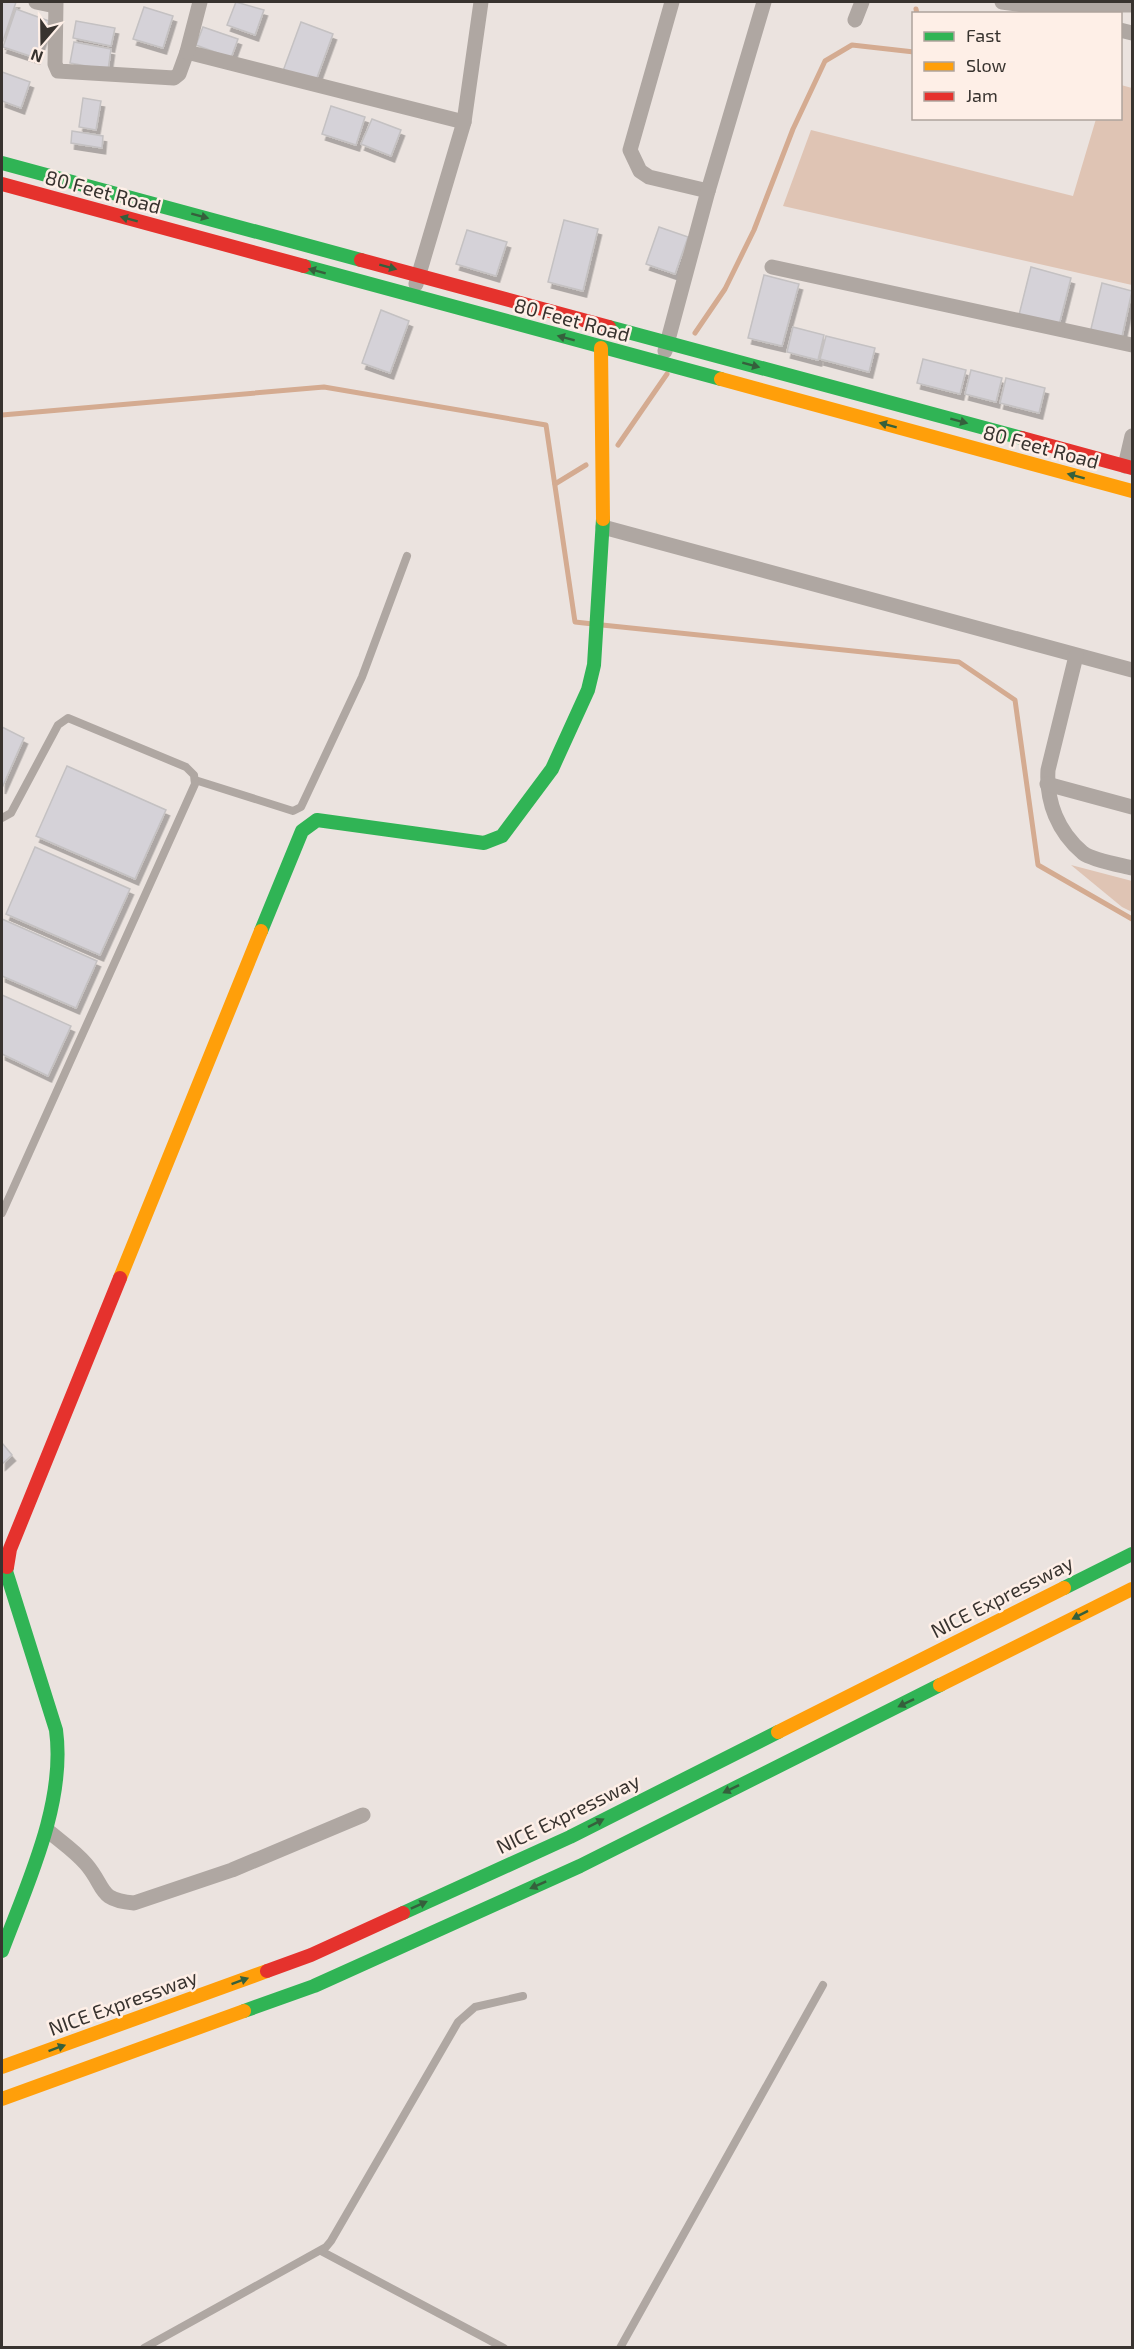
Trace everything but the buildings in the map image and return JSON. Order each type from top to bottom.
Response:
[{"type":"main road","name":"80 Feet Road","points":[[2,163],[1129,467]]},
{"type":"main road","name":"80 Feet Road","points":[[2,184],[1132,491]]},
{"type":"main road","points":[[2,1951],[46,1830],[59,1742],[4,1567],[10,1549],[302,831],[309,824],[318,820],[484,843],[498,839],[552,769],[588,690],[594,665],[603,527],[601,348]]},
{"type":"main road","name":"NICE Expressway","points":[[2,2067],[311,1955],[570,1837],[1132,1554]]},
{"type":"main road","points":[[2,2099],[336,1977],[580,1866],[1132,1589]]},
{"type":"street","points":[[36,2],[56,4],[55,64],[58,71],[174,78],[179,75],[187,52],[200,2]]},
{"type":"street","points":[[412,297],[464,122],[481,2]]},
{"type":"street","points":[[672,2],[630,150],[640,171],[650,177],[708,191]]},
{"type":"street","points":[[663,364],[708,191],[764,2]]},
{"type":"street","points":[[855,20],[861,2]]},
{"type":"street","points":[[1002,2],[1048,12]]},
{"type":"street","points":[[1023,5],[1132,5]]},
{"type":"street","points":[[187,52],[464,122]]},
{"type":"street","points":[[772,267],[1132,345]]},
{"type":"street","points":[[1129,467],[1132,436]]},
{"type":"street","points":[[603,527],[1132,670]]},
{"type":"street","points":[[1076,656],[1048,765],[1047,784],[1054,816],[1084,854],[1132,868]]},
{"type":"street","points":[[1047,784],[1132,807]]},
{"type":"street","points":[[46,1830],[87,1865],[106,1896],[118,1902],[134,1903],[232,1870],[363,1815]]},
{"type":"lane","points":[[195,780],[293,811],[301,807],[362,677],[407,556]]},
{"type":"lane","points":[[2,818],[11,813],[58,725],[68,718],[186,767],[192,771],[195,780],[2,1213]]},
{"type":"lane","points":[[620,2348],[823,1985]]},
{"type":"lane","points":[[144,2348],[321,2251],[331,2241],[459,2022],[475,2007],[523,1996]]},
{"type":"lane","points":[[321,2251],[504,2348]]},
{"type":"shaded area","points":[[1122,85],[1132,88],[1132,285],[783,206],[811,130],[1073,196],[1096,120],[1122,120]]},
{"type":"shaded area","points":[[1071,865],[1132,881],[1132,912],[1122,907]]},
{"type":"waterway","points":[[695,333],[725,289],[754,230],[793,129],[825,61],[852,45],[912,52]]},
{"type":"waterway","points":[[618,445],[667,374]]},
{"type":"waterway","points":[[2,415],[324,387],[546,425],[575,622],[593,624]]},
{"type":"waterway","points":[[555,484],[586,465]]},
{"type":"waterway","points":[[602,625],[959,662],[1015,700],[1038,865],[1132,919]]},
{"type":"traffic: fast","points":[[2,163],[361,260]]},
{"type":"traffic: fast","points":[[304,266],[721,379]]},
{"type":"traffic: fast","points":[[609,327],[1022,438]]},
{"type":"traffic: fast","points":[[261,931],[302,831],[317,820],[484,843],[502,836],[552,769],[588,690],[594,665],[603,519]]},
{"type":"traffic: fast","points":[[1064,1588],[1132,1554]]},
{"type":"traffic: fast","points":[[2,1951],[42,1843],[50,1814],[58,1758],[56,1730],[6,1571],[7,1567]]},
{"type":"traffic: fast","points":[[244,2011],[314,1986],[580,1866],[940,1685]]},
{"type":"traffic: fast","points":[[403,1913],[570,1837],[778,1732]]},
{"type":"traffic: slow","points":[[601,348],[603,519]]},
{"type":"traffic: slow","points":[[721,379],[1132,491]]},
{"type":"traffic: slow","points":[[120,1278],[261,931]]},
{"type":"traffic: slow","points":[[778,1732],[1064,1588]]},
{"type":"traffic: slow","points":[[940,1685],[1132,1589]]},
{"type":"traffic: slow","points":[[2,2067],[267,1971]]},
{"type":"traffic: slow","points":[[2,2099],[244,2011]]},
{"type":"traffic: jam","points":[[2,184],[304,266]]},
{"type":"traffic: jam","points":[[361,260],[609,327]]},
{"type":"traffic: jam","points":[[1022,438],[1132,468]]},
{"type":"traffic: jam","points":[[7,1567],[10,1549],[120,1278]]},
{"type":"traffic: jam","points":[[267,1971],[311,1955],[403,1913]]}]
